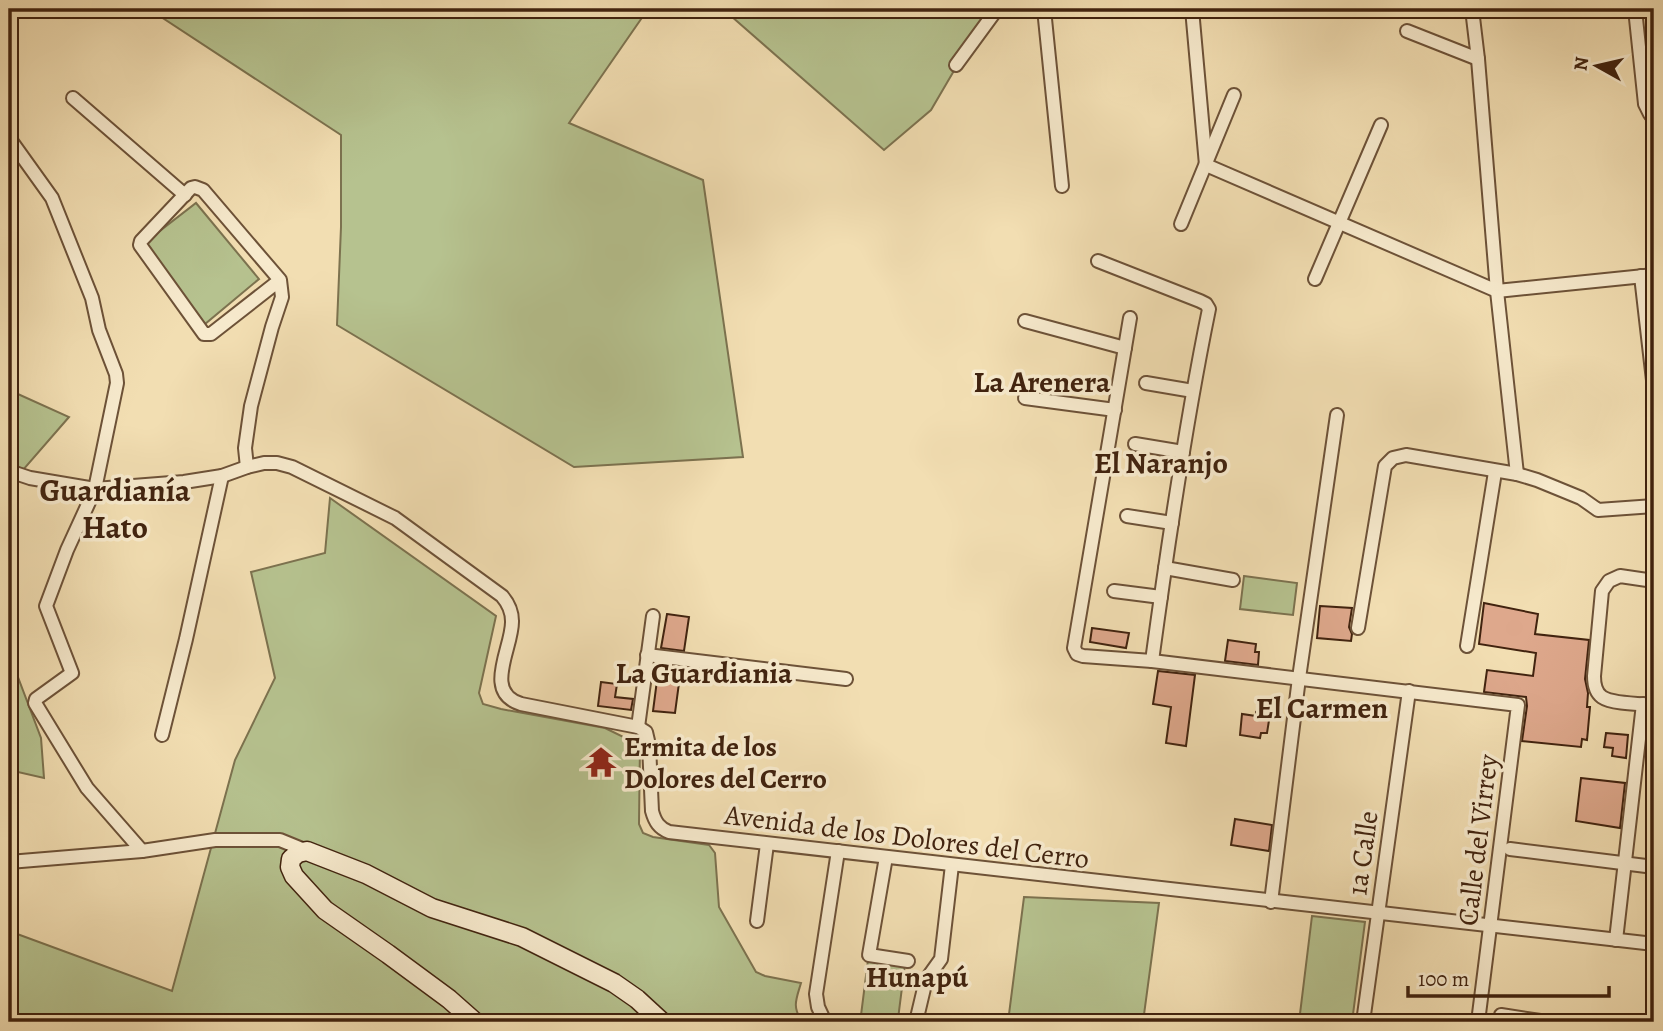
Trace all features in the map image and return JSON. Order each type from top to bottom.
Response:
[{"type":"street","points":[[956,65],[998,9]]},
{"type":"street","points":[[1044,9],[1062,186]]},
{"type":"street","points":[[1192,9],[1206,165]]},
{"type":"street","points":[[1472,9],[1497,291],[1517,474]]},
{"type":"street","points":[[1635,9],[1647,110],[1654,118]]},
{"type":"street","points":[[1407,31],[1478,59]]},
{"type":"street","points":[[1181,224],[1234,95]]},
{"type":"street","points":[[73,98],[185,195]]},
{"type":"street","points":[[1315,279],[1381,125]]},
{"type":"street","points":[[9,138],[52,198],[92,298],[99,330],[117,383],[95,488],[67,550],[46,607],[72,673],[36,699],[35,703],[87,788],[142,851]]},
{"type":"street","points":[[1206,165],[1497,291],[1648,276],[1654,389]]},
{"type":"street","points":[[247,467],[245,448],[251,406],[282,297],[280,280],[203,190],[195,187],[143,237],[140,245],[204,334],[211,334],[280,280]]},
{"type":"street","points":[[1098,261],[1206,304],[1209,309],[1164,568],[1152,661]]},
{"type":"street","points":[[1130,318],[1074,648],[1077,654],[1409,691]]},
{"type":"street","points":[[1025,321],[1125,348]]},
{"type":"street","points":[[1146,383],[1193,391]]},
{"type":"street","points":[[1025,398],[1115,410]]},
{"type":"street","points":[[1271,902],[1299,678],[1337,415]]},
{"type":"street","points":[[1135,444],[1183,452]]},
{"type":"street","points":[[1358,628],[1385,466],[1388,461],[1397,457],[1406,455],[1517,474],[1581,498],[1598,510],[1654,506]]},
{"type":"street","points":[[9,471],[30,478],[95,488],[184,482],[222,476],[264,463],[292,467],[387,513],[502,596],[509,607],[512,621],[500,678],[502,689],[510,699],[521,704],[638,727],[653,616]]},
{"type":"street","points":[[1467,646],[1495,472]]},
{"type":"street","points":[[162,735],[222,476]]},
{"type":"street","points":[[1127,516],[1172,523]]},
{"type":"street","points":[[1164,568],[1233,580]]},
{"type":"street","points":[[1616,940],[1649,704],[1609,700],[1602,697],[1594,685],[1602,591],[1609,581],[1620,576],[1654,581]]},
{"type":"street","points":[[1114,591],[1161,597]]},
{"type":"street","points":[[648,655],[846,679]]},
{"type":"street","name":"Calle del Virrey","points":[[1409,691],[1518,705],[1478,1022]]},
{"type":"street","name":"1a Calle","points":[[1363,1022],[1409,691]]},
{"type":"street","name":"Avenida de los Dolores del Cerro","points":[[638,727],[646,732],[648,738],[654,820],[663,830],[675,834],[1654,944]]},
{"type":"street","points":[[9,862],[142,851],[215,840],[280,840],[366,874],[432,908],[522,937],[614,983],[638,999],[662,1022]]},
{"type":"street","points":[[757,922],[767,844]]},
{"type":"street","points":[[1510,849],[1654,867]]},
{"type":"street","points":[[306,851],[291,859],[290,867],[294,876],[325,910],[449,999],[475,1022]]},
{"type":"street","points":[[825,1022],[818,1007],[817,994],[838,851]]},
{"type":"street","points":[[886,857],[869,955],[908,961]]},
{"type":"street","points":[[916,1022],[926,980],[941,959],[952,865]]},
{"type":"street","points":[[1501,1015],[1547,1022]]},
{"type":"green space","points":[[149,9],[648,9],[569,123],[703,180],[743,457],[574,467],[337,325],[341,135]]},
{"type":"green space","points":[[723,9],[997,9],[969,45],[931,110],[884,150]]},
{"type":"green space","points":[[196,203],[259,279],[205,324],[143,244]]},
{"type":"green space","points":[[9,390],[69,417],[23,470],[9,460]]},
{"type":"green space","points":[[330,498],[496,616],[479,693],[483,704],[605,728],[640,745],[639,824],[643,833],[653,837],[709,845],[715,853],[719,907],[756,972],[801,983],[796,1007],[802,1022],[9,1022],[9,931],[172,991],[235,760],[275,678],[251,572],[325,553]]},
{"type":"green space","points":[[1244,576],[1297,583],[1293,615],[1240,609]]},
{"type":"green space","points":[[9,662],[16,672],[41,738],[44,778],[9,770]]},
{"type":"green space","points":[[1024,897],[1159,903],[1143,1022],[1008,1022]]},
{"type":"green space","points":[[1312,916],[1365,922],[1352,1022],[1299,1022]]},
{"type":"green space","points":[[868,960],[905,964],[898,1019],[861,1015]]},
{"type":"building","points":[[1484,603],[1538,614],[1535,634],[1589,640],[1585,679],[1587,707],[1590,707],[1587,740],[1582,739],[1581,747],[1522,741],[1526,697],[1484,692],[1487,670],[1533,676],[1536,653],[1479,644]]},
{"type":"building","points":[[1320,606],[1352,608],[1349,627],[1351,641],[1317,638]]},
{"type":"building","points":[[667,614],[689,617],[684,651],[661,648]]},
{"type":"building","points":[[1092,628],[1129,633],[1126,648],[1090,642]]},
{"type":"building","points":[[1228,640],[1256,644],[1255,652],[1259,652],[1258,665],[1225,661]]},
{"type":"building","points":[[659,665],[681,668],[675,713],[653,711]]},
{"type":"building","points":[[1158,671],[1195,675],[1186,746],[1166,743],[1171,707],[1153,704]]},
{"type":"building","points":[[601,682],[617,684],[615,697],[633,699],[631,710],[598,706]]},
{"type":"building","points":[[1256,712],[1270,714],[1267,733],[1261,733],[1260,738],[1240,735],[1242,714],[1256,716]]},
{"type":"building","points":[[1606,733],[1628,735],[1626,758],[1612,756],[1613,748],[1604,747]]},
{"type":"building","points":[[1581,778],[1625,783],[1620,828],[1576,821]]},
{"type":"building","points":[[1235,819],[1272,825],[1269,851],[1231,845]]},
{"type":"place","name":"Ermita de los Dolores del Cerro","points":[[601,762]]},
{"type":"district","name":"La Arenera","points":[[1042,382]]},
{"type":"district","name":"El Naranjo","points":[[1161,463]]},
{"type":"district","name":"Guardianía Hato","points":[[115,508]]},
{"type":"district","name":"La Guardiania","points":[[704,673]]},
{"type":"district","name":"El Carmen","points":[[1322,708]]},
{"type":"district","name":"Hunapú","points":[[917,977]]}]
